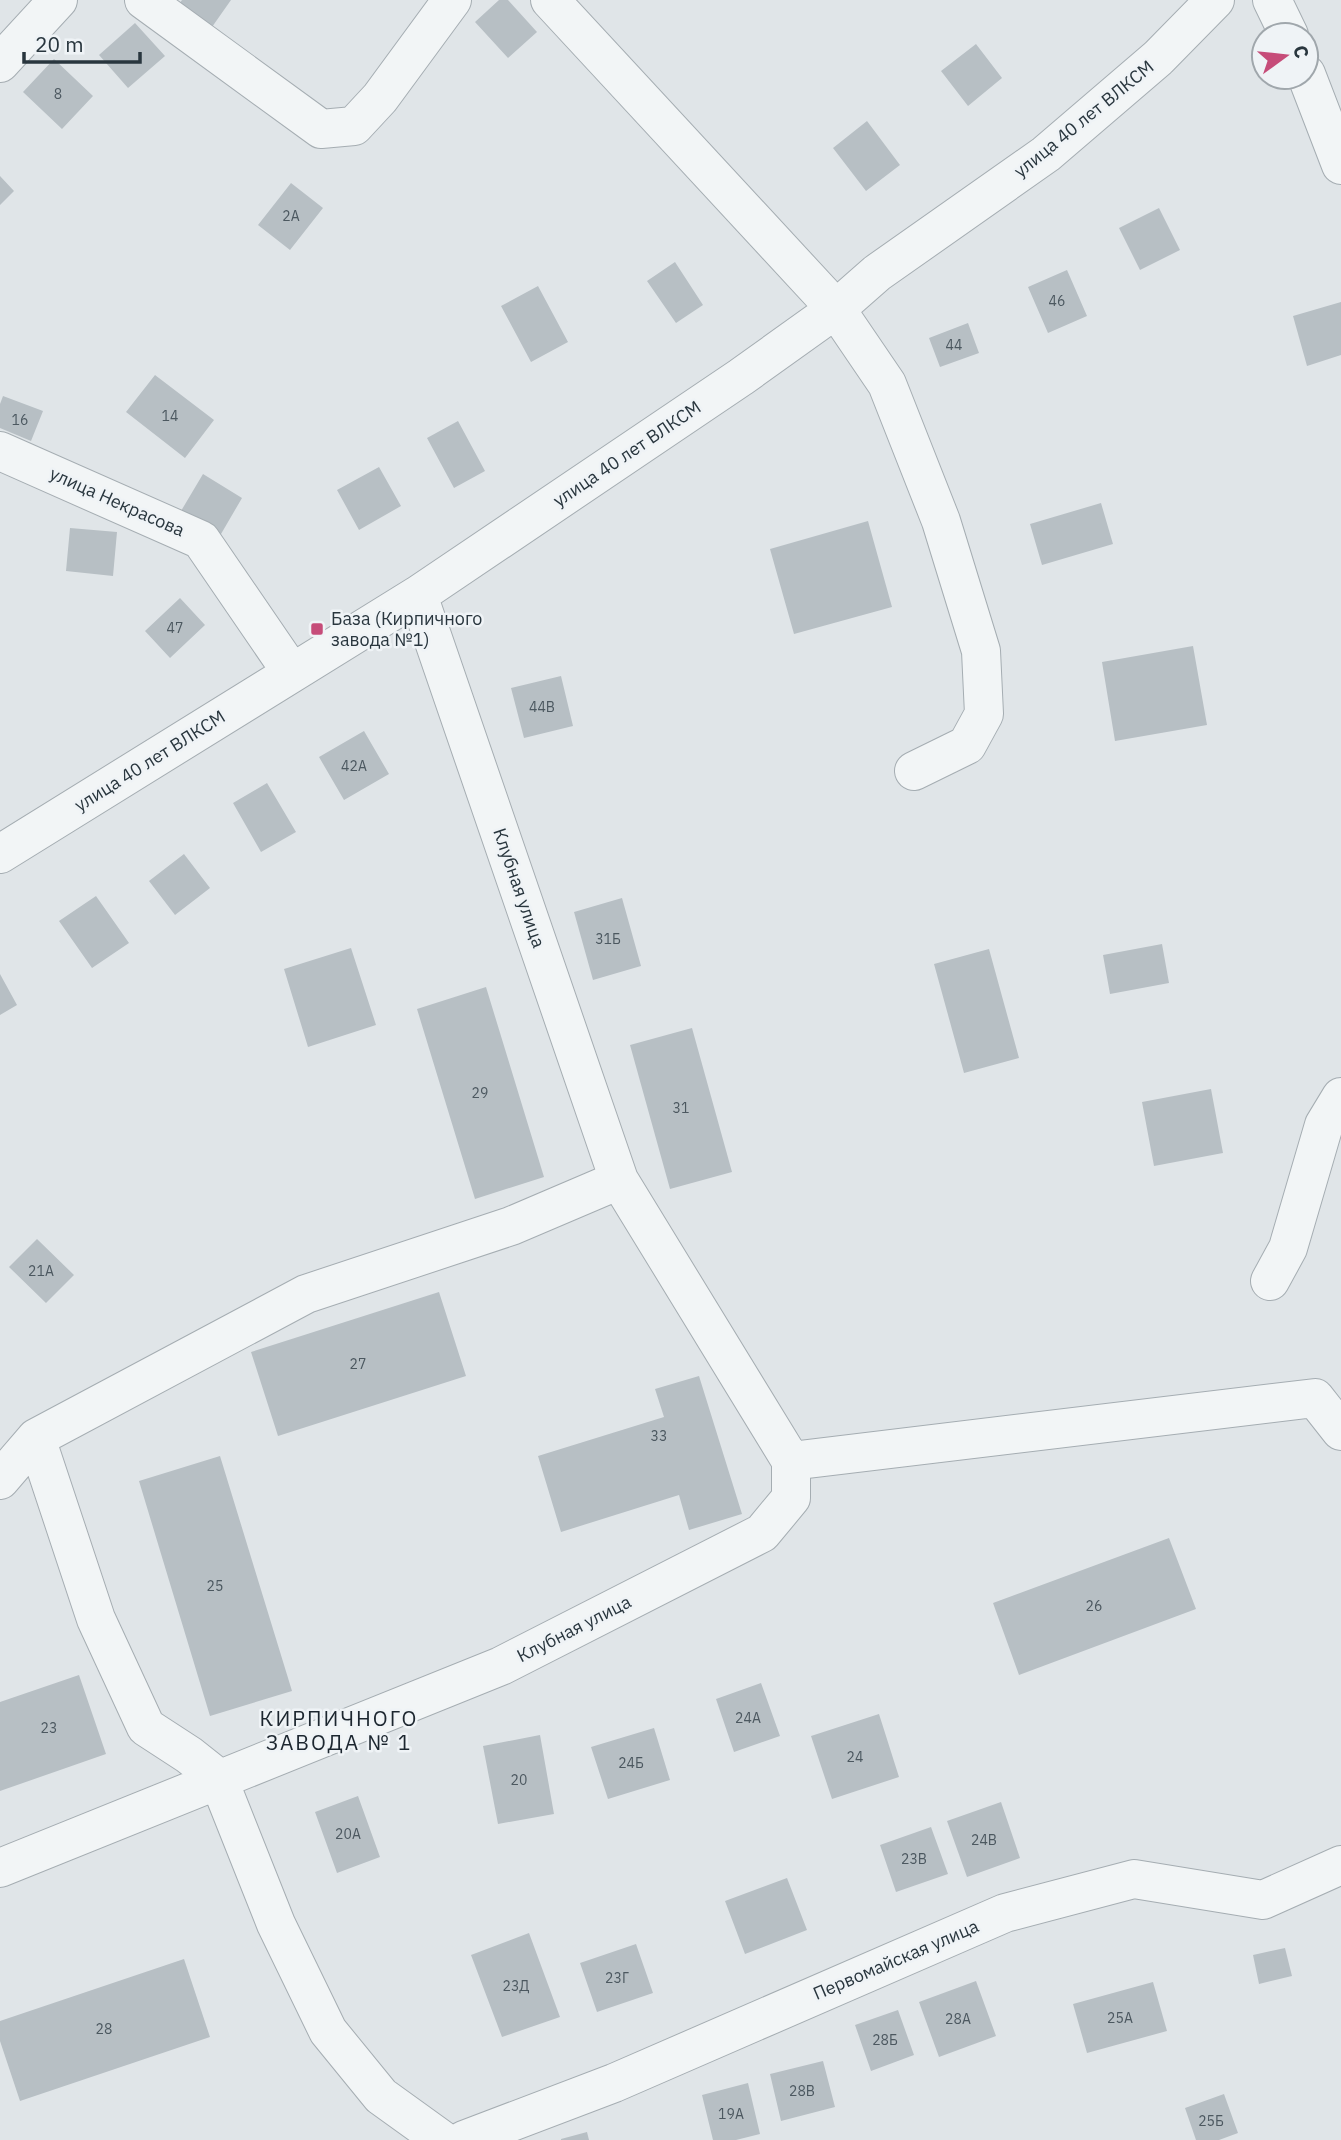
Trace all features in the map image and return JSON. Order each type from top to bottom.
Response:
[{"type":"street","points":[[0,63],[58,0]]},
{"type":"street","points":[[144,0],[321,129],[354,126],[380,98],[452,0]]},
{"type":"street","points":[[550,0],[836,309],[887,384],[941,521],[981,651],[984,714],[967,745],[914,771]]},
{"type":"street","name":"улица 40 лет ВЛКСМ","points":[[0,854],[418,595],[741,377],[836,309],[877,273],[1046,155],[1158,58],[1214,0]]},
{"type":"street","points":[[1272,0],[1282,21]]},
{"type":"street","points":[[1313,91],[1341,165]]},
{"type":"street","name":"улица Некрасова","points":[[0,451],[201,540],[292,673]]},
{"type":"street","name":"Клубная улица","points":[[0,1868],[501,1666],[762,1533],[791,1498],[791,1461],[619,1180],[418,595]]},
{"type":"street","points":[[1270,1281],[1288,1248],[1324,1125],[1341,1097]]},
{"type":"street","points":[[0,1480],[36,1438],[306,1294],[511,1226],[619,1180]]},
{"type":"street","points":[[791,1461],[1315,1398],[1341,1431]]},
{"type":"street","points":[[36,1438],[96,1619],[146,1727],[189,1755],[218,1779],[276,1924],[328,2031],[381,2096],[442,2140]]},
{"type":"street","name":"Первомайская улица","points":[[464,2140],[614,2083],[1004,1913],[1134,1879],[1262,1900],[1341,1865]]},
{"type":"building","points":[[182,0],[231,0],[212,27],[179,4]]},
{"type":"building","points":[[499,0],[508,0],[537,32],[508,58],[475,22]]},
{"type":"building","points":[[135,23],[165,56],[128,88],[99,55]]},
{"type":"building","points":[[976,44],[1002,78],[968,106],[941,71]]},
{"type":"building","points":[[54,59],[93,96],[62,129],[23,92]]},
{"type":"building","points":[[867,121],[900,165],[866,191],[833,148]]},
{"type":"building","points":[[0,176],[14,191],[0,205]]},
{"type":"building","points":[[291,183],[323,208],[290,250],[258,225]]},
{"type":"building","points":[[1159,208],[1180,250],[1140,270],[1119,228]]},
{"type":"building","points":[[675,262],[703,305],[676,323],[647,281]]},
{"type":"building","points":[[1067,270],[1087,316],[1048,333],[1028,287]]},
{"type":"building","points":[[538,286],[568,342],[531,362],[501,306]]},
{"type":"building","points":[[1341,302],[1341,355],[1307,366],[1293,316]]},
{"type":"building","points":[[968,323],[979,353],[940,367],[929,338]]},
{"type":"building","points":[[155,375],[214,420],[185,458],[126,412]]},
{"type":"building","points":[[3,396],[43,411],[31,441],[0,428],[0,404]]},
{"type":"building","points":[[458,421],[485,471],[454,488],[427,438]]},
{"type":"building","points":[[379,467],[401,506],[359,530],[337,490]]},
{"type":"building","points":[[203,474],[242,498],[221,534],[181,511]]},
{"type":"building","points":[[1101,503],[1113,544],[1042,565],[1030,524]]},
{"type":"building","points":[[868,521],[892,607],[794,634],[770,549]]},
{"type":"building","points":[[70,528],[117,532],[113,576],[66,571]]},
{"type":"building","points":[[180,598],[205,625],[170,658],[145,631]]},
{"type":"building","points":[[1193,646],[1207,725],[1115,741],[1102,662]]},
{"type":"building","points":[[561,676],[573,726],[524,738],[511,688]]},
{"type":"building","points":[[364,731],[389,774],[344,800],[319,757]]},
{"type":"building","points":[[267,783],[296,832],[261,852],[233,803]]},
{"type":"building","points":[[184,854],[210,888],[175,915],[149,881]]},
{"type":"building","points":[[96,896],[129,943],[92,968],[59,921]]},
{"type":"building","points":[[622,898],[641,966],[593,980],[574,912]]},
{"type":"building","points":[[1162,944],[1169,983],[1110,994],[1103,955]]},
{"type":"building","points":[[351,948],[376,1025],[308,1047],[284,969]]},
{"type":"building","points":[[989,949],[1019,1058],[964,1073],[934,964]]},
{"type":"building","points":[[0,974],[17,1005],[0,1015]]},
{"type":"building","points":[[486,987],[544,1177],[475,1199],[417,1009]]},
{"type":"building","points":[[692,1028],[732,1172],[670,1189],[630,1045]]},
{"type":"building","points":[[1211,1089],[1223,1153],[1154,1166],[1142,1102]]},
{"type":"building","points":[[37,1239],[74,1275],[46,1303],[9,1267]]},
{"type":"building","points":[[439,1292],[466,1376],[278,1436],[251,1352]]},
{"type":"building","points":[[699,1376],[742,1514],[689,1530],[679,1495],[561,1532],[538,1456],[664,1417],[655,1389]]},
{"type":"building","points":[[220,1456],[292,1691],[210,1716],[139,1481]]},
{"type":"building","points":[[1169,1538],[1196,1609],[1019,1675],[993,1603]]},
{"type":"building","points":[[79,1675],[106,1754],[0,1791],[0,1702]]},
{"type":"building","points":[[761,1683],[780,1736],[734,1752],[716,1699]]},
{"type":"building","points":[[879,1714],[899,1777],[832,1799],[811,1736]]},
{"type":"building","points":[[654,1728],[670,1780],[608,1799],[591,1747]]},
{"type":"building","points":[[540,1735],[554,1814],[498,1824],[483,1746]]},
{"type":"building","points":[[358,1796],[380,1857],[337,1873],[315,1812]]},
{"type":"building","points":[[1001,1802],[1020,1858],[967,1877],[947,1821]]},
{"type":"building","points":[[931,1827],[948,1874],[896,1892],[880,1845]]},
{"type":"building","points":[[787,1878],[807,1930],[745,1954],[725,1901]]},
{"type":"building","points":[[529,1933],[560,2017],[502,2037],[471,1955]]},
{"type":"building","points":[[636,1944],[653,1993],[597,2012],[580,1963]]},
{"type":"building","points":[[1285,1948],[1292,1976],[1259,1984],[1253,1955]]},
{"type":"building","points":[[184,1959],[210,2037],[20,2101],[0,2041],[0,2021]]},
{"type":"building","points":[[976,1981],[996,2036],[939,2057],[919,2002]]},
{"type":"building","points":[[1153,1982],[1167,2031],[1087,2053],[1073,2004]]},
{"type":"building","points":[[898,2010],[914,2055],[871,2071],[855,2025]]},
{"type":"building","points":[[823,2061],[835,2107],[781,2121],[770,2074]]},
{"type":"building","points":[[748,2083],[760,2134],[736,2140],[713,2140],[702,2095]]},
{"type":"building","points":[[1224,2094],[1238,2133],[1219,2140],[1196,2140],[1185,2108]]},
{"type":"building","points":[[587,2132],[589,2140],[561,2140],[561,2139]]},
{"type":"place","name":"База (Кирпичного завода №1)","points":[[317,629]]},
{"type":"district","name":"КИРПИЧНОГО ЗАВОДА № 1","points":[[339,1731]]}]
